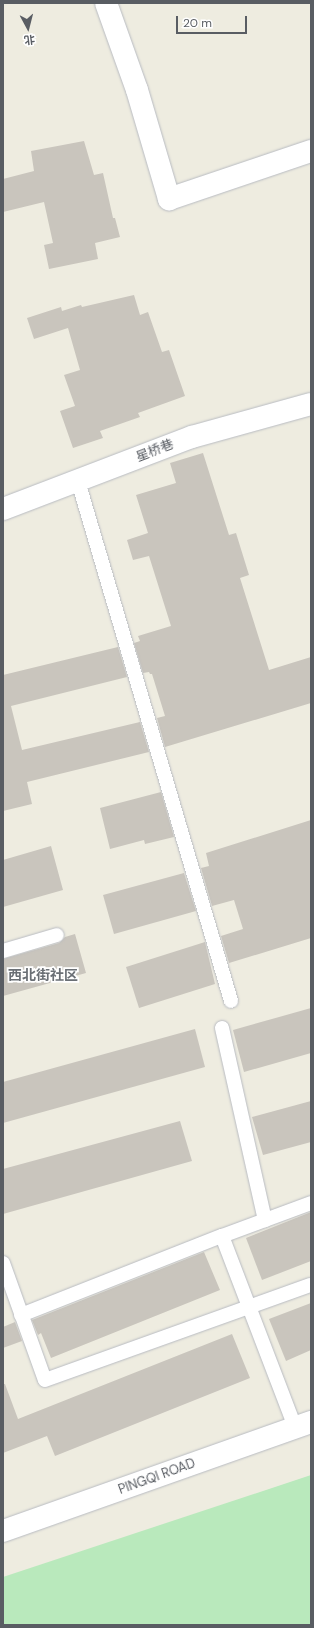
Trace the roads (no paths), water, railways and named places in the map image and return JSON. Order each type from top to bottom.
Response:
[{"type":"street","points":[[106,3],[137,90],[169,199],[311,151]]},
{"type":"street","name":"星桥巷","points":[[3,509],[192,437],[311,404]]},
{"type":"street","name":"PINGQI ROAD","points":[[3,1531],[303,1424]]},
{"type":"lane","points":[[78,480],[232,1001]]},
{"type":"lane","points":[[3,951],[58,935]]},
{"type":"lane","points":[[222,1028],[265,1220]]},
{"type":"lane","points":[[21,1315],[222,1236],[311,1203]]},
{"type":"lane","points":[[222,1236],[249,1307],[303,1424]]},
{"type":"lane","points":[[3,1263],[45,1380],[311,1285]]},
{"type":"district","name":"西北街社区","points":[[43,975]]}]
